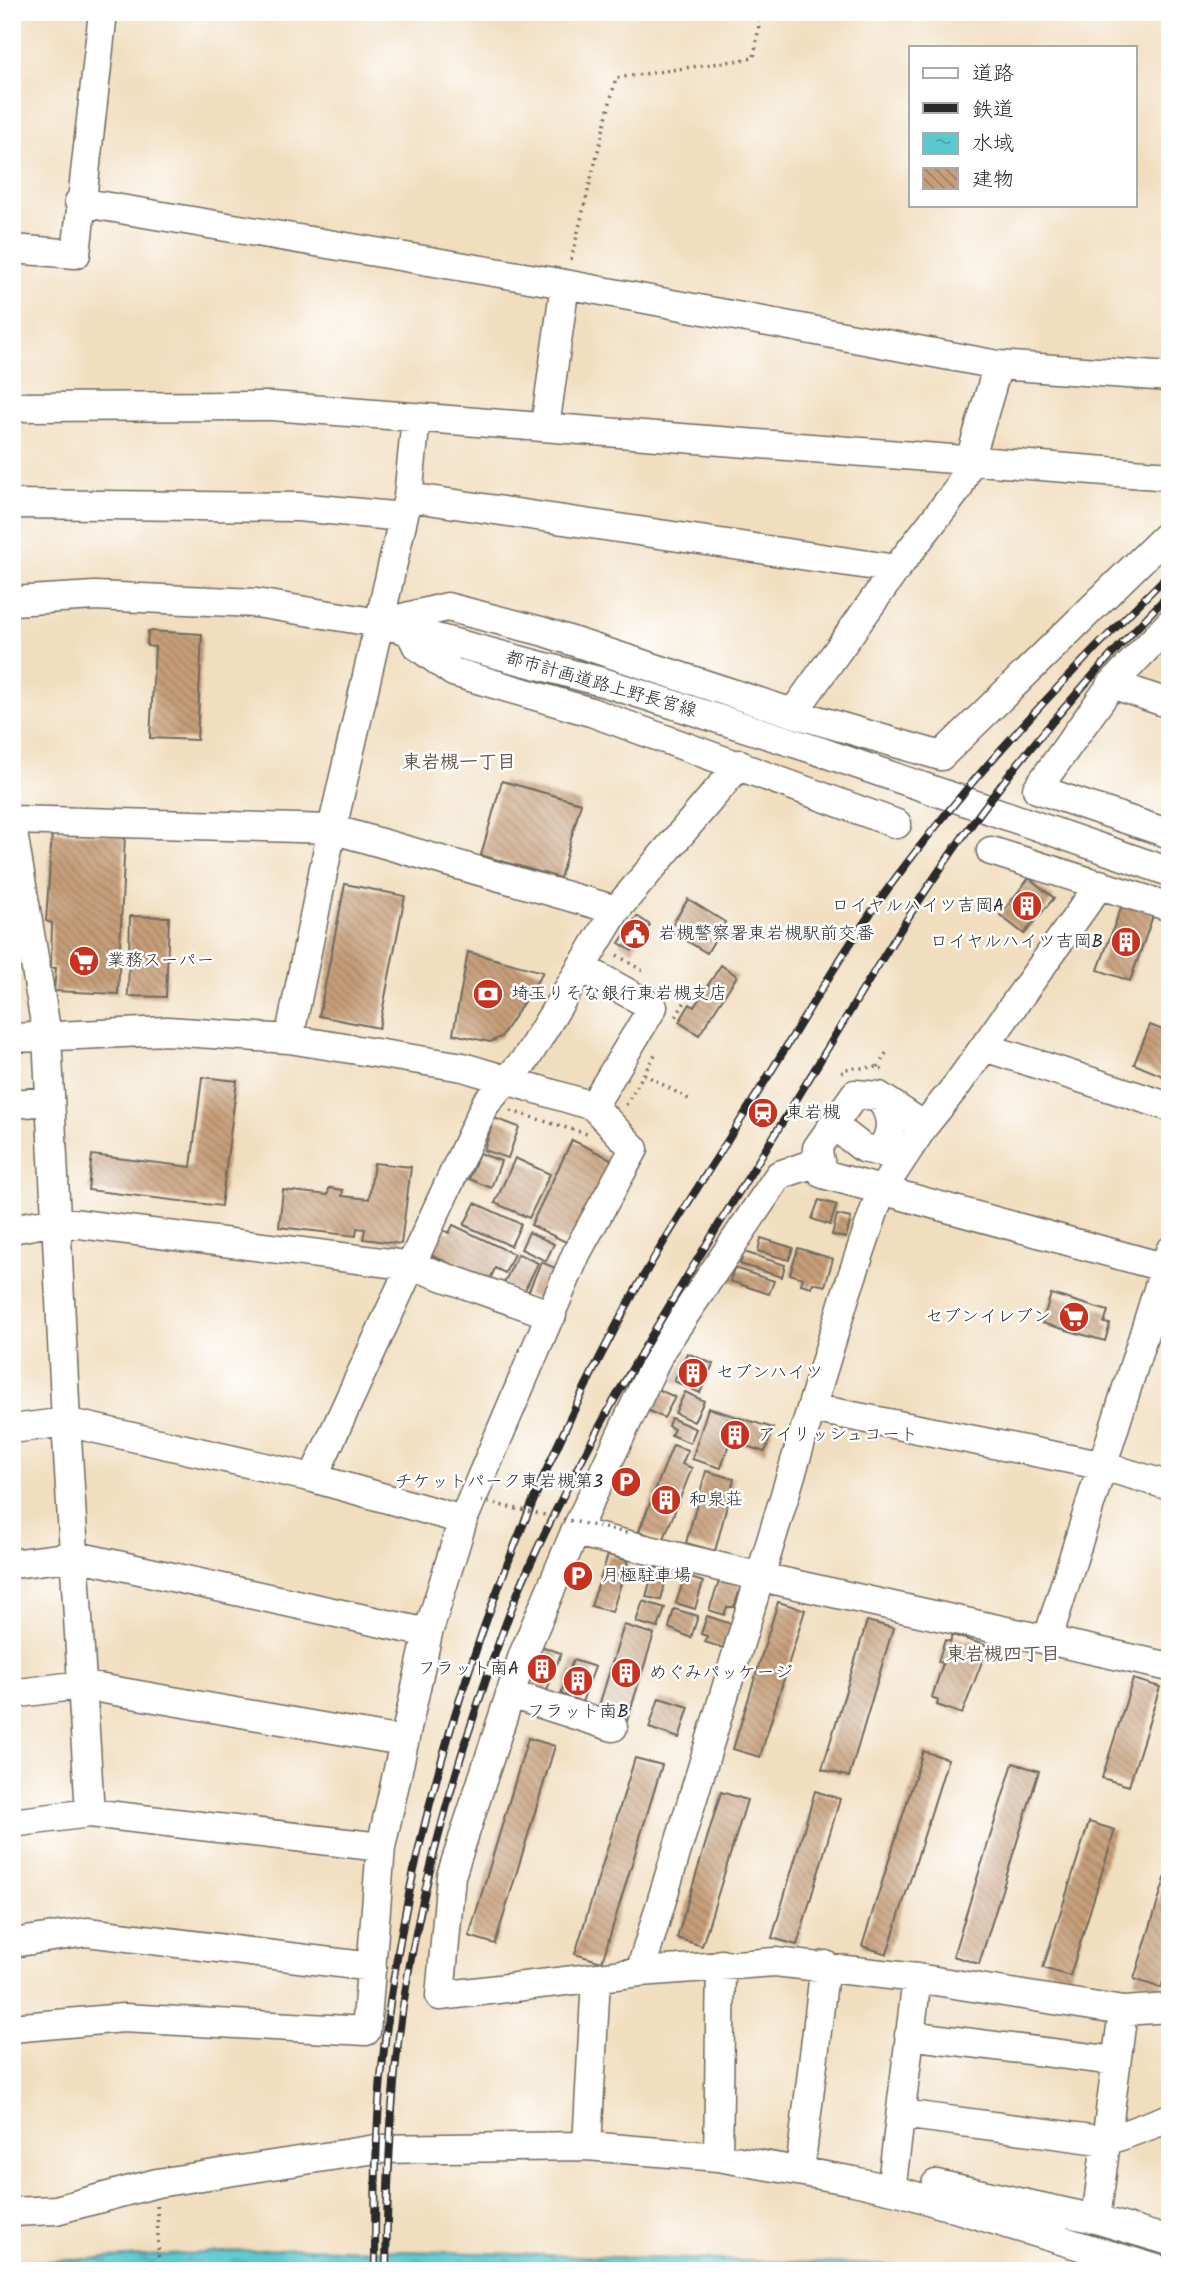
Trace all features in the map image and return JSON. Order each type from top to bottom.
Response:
[{"type":"street","points":[[12,249],[76,254],[79,202],[103,12]]},
{"type":"street","points":[[79,202],[565,284],[999,365],[1170,377]]},
{"type":"street","points":[[545,427],[565,284]]},
{"type":"street","points":[[793,713],[896,569],[958,489],[970,460],[999,365]]},
{"type":"street","points":[[12,407],[272,406],[1170,476]]},
{"type":"street","points":[[289,1039],[332,829],[405,507],[416,418]]},
{"type":"street","points":[[12,504],[405,507],[896,569]]},
{"type":"street","points":[[379,623],[447,607],[541,631],[793,713],[941,756],[1170,532]]},
{"type":"street","name":"都市計画道路上野長宮線","points":[[12,601],[95,596],[256,603],[379,623],[606,683],[819,751],[1170,872]]},
{"type":"street","points":[[1170,623],[1112,684],[1037,789],[1170,834]]},
{"type":"street","points":[[410,632],[417,646],[453,671],[591,712],[740,764],[897,824]]},
{"type":"street","points":[[1112,684],[1170,704]]},
{"type":"street","points":[[313,1478],[486,1103],[526,1059],[616,910],[740,764]]},
{"type":"street","points":[[12,820],[332,829],[616,910]]},
{"type":"street","points":[[12,826],[47,1035],[66,1422],[90,1813]]},
{"type":"street","points":[[991,851],[1170,907]]},
{"type":"street","points":[[640,1972],[881,1191],[924,1126],[1100,884]]},
{"type":"street","points":[[581,967],[653,1007],[593,1106]]},
{"type":"street","points":[[12,1038],[167,1031],[289,1039],[463,1067],[593,1106],[634,1149],[577,1252],[472,1510],[428,1633],[402,1741],[382,1847],[366,2031],[123,2018],[12,2028]]},
{"type":"street","points":[[984,1047],[1170,1107]]},
{"type":"street","points":[[884,1085],[924,1126]]},
{"type":"street","points":[[884,1085],[855,1094],[817,1148],[818,1162],[823,1174],[1167,1262],[1100,1465],[1048,1638]]},
{"type":"street","points":[[833,1125],[863,1148],[880,1152],[891,1134],[884,1085]]},
{"type":"street","points":[[12,1104],[50,1101]]},
{"type":"street","points":[[818,1162],[779,1175],[661,1350],[510,1694],[452,1876],[440,1996],[640,1972],[775,1962],[825,1965],[1124,2011],[1170,2008]]},
{"type":"street","points":[[12,1229],[56,1221],[413,1266],[552,1315]]},
{"type":"street","points":[[812,1408],[1100,1465],[1170,1486]]},
{"type":"street","points":[[12,1429],[66,1422],[313,1478],[472,1510]]},
{"type":"street","points":[[582,1527],[761,1577],[1048,1638],[1170,1667]]},
{"type":"street","points":[[12,1563],[76,1556],[428,1633]]},
{"type":"street","points":[[12,1694],[81,1685],[402,1741]]},
{"type":"street","points":[[510,1694],[612,1727]]},
{"type":"street","points":[[12,1823],[90,1813],[382,1847]]},
{"type":"street","points":[[12,1943],[87,1932],[372,1967]]},
{"type":"street","points":[[718,2157],[721,1964]]},
{"type":"street","points":[[800,2170],[825,1965]]},
{"type":"street","points":[[587,2146],[596,1978]]},
{"type":"street","points":[[893,2175],[917,1978]]},
{"type":"street","points":[[1096,2219],[1115,2061],[1124,2011]]},
{"type":"street","points":[[909,2035],[1115,2061]]},
{"type":"street","points":[[902,2114],[1107,2141],[1170,2118]]},
{"type":"street","points":[[12,2213],[56,2210],[157,2183],[376,2149],[587,2146],[718,2157],[854,2180],[1163,2271]]},
{"type":"street","points":[[854,2180],[893,2175],[1096,2219],[1170,2241]]},
{"type":"path","points":[[565,284],[616,79],[754,58],[761,12]]},
{"type":"path","points":[[611,952],[655,978]]},
{"type":"path","points":[[666,985],[687,998],[675,1020]]},
{"type":"path","points":[[623,1110],[662,1042]]},
{"type":"path","points":[[884,1085],[878,1067],[888,1050]]},
{"type":"path","points":[[838,1080],[844,1069],[878,1067]]},
{"type":"path","points":[[644,1074],[692,1101]]},
{"type":"path","points":[[502,1108],[589,1135]]},
{"type":"path","points":[[472,1510],[626,1532]]},
{"type":"path","points":[[582,1527],[625,1538]]},
{"type":"path","points":[[157,2183],[159,2271]]},
{"type":"water","points":[[299,2248],[890,2265],[924,2271],[12,2271],[12,2263]]},
{"type":"building","points":[[148,631],[202,634],[197,740],[150,738],[155,647],[147,646]]},
{"type":"building","points":[[502,781],[581,803],[560,878],[481,855]]},
{"type":"building","points":[[52,832],[125,835],[118,994],[54,991],[56,968],[51,968],[52,923],[46,921]]},
{"type":"building","name":"ロイヤルハイツ吉岡A","points":[[1029,878],[1054,898],[1024,934],[1000,915]]},
{"type":"building","points":[[345,884],[405,896],[379,1028],[319,1016]]},
{"type":"building","points":[[688,899],[725,922],[707,953],[669,930]]},
{"type":"building","name":"ロイヤルハイツ吉岡B","points":[[1123,902],[1154,913],[1130,981],[1098,970]]},
{"type":"building","points":[[130,916],[169,917],[166,997],[128,996]]},
{"type":"building","points":[[637,916],[650,925],[632,951],[619,943]]},
{"type":"building","points":[[468,952],[543,972],[501,1037],[490,1042],[453,1034]]},
{"type":"building","points":[[721,965],[737,976],[699,1035],[679,1022],[690,1004],[694,1007]]},
{"type":"building","points":[[1150,1025],[1170,1033],[1170,1079],[1134,1064]]},
{"type":"building","points":[[202,1077],[237,1081],[221,1206],[88,1190],[92,1155],[191,1167]]},
{"type":"building","points":[[494,1118],[519,1127],[508,1158],[484,1150]]},
{"type":"building","points":[[572,1140],[613,1160],[572,1245],[531,1225]]},
{"type":"building","points":[[479,1153],[501,1161],[491,1188],[469,1179]]},
{"type":"building","points":[[515,1158],[550,1174],[529,1218],[495,1203]]},
{"type":"building","points":[[374,1163],[411,1167],[401,1244],[363,1239],[365,1229],[357,1228],[356,1236],[279,1227],[283,1190],[328,1195],[329,1188],[343,1190],[342,1196],[369,1199]]},
{"type":"building","points":[[819,1200],[837,1205],[830,1225],[812,1219]]},
{"type":"building","points":[[475,1203],[521,1224],[511,1246],[464,1225]]},
{"type":"building","points":[[837,1215],[851,1218],[846,1238],[832,1235]]},
{"type":"building","points":[[453,1225],[514,1254],[505,1273],[495,1268],[489,1282],[431,1255],[443,1230],[449,1233]]},
{"type":"building","points":[[529,1232],[554,1244],[546,1261],[521,1249]]},
{"type":"building","points":[[761,1238],[793,1248],[789,1260],[758,1251]]},
{"type":"building","points":[[798,1248],[833,1259],[825,1286],[813,1283],[811,1287],[801,1284],[803,1278],[790,1274]]},
{"type":"building","points":[[744,1252],[785,1265],[782,1277],[740,1264]]},
{"type":"building","points":[[518,1254],[538,1263],[523,1294],[503,1285]]},
{"type":"building","points":[[541,1262],[562,1271],[547,1303],[527,1295]]},
{"type":"building","points":[[734,1268],[774,1281],[769,1294],[730,1281]]},
{"type":"building","points":[[1051,1294],[1108,1311],[1104,1323],[1110,1324],[1105,1341],[1042,1323]]},
{"type":"building","name":"セブンハイツ","points":[[687,1353],[713,1364],[700,1393],[674,1381]]},
{"type":"building","points":[[657,1389],[675,1397],[664,1418],[647,1410]]},
{"type":"building","points":[[685,1392],[704,1401],[694,1422],[675,1413]]},
{"type":"building","name":"アイリッシュコート","points":[[708,1408],[773,1428],[765,1452],[730,1441],[721,1468],[692,1459]]},
{"type":"building","points":[[671,1418],[696,1429],[690,1443],[671,1435],[674,1429],[668,1426]]},
{"type":"building","name":"和泉荘","points":[[673,1445],[688,1450],[682,1464],[692,1468],[663,1541],[639,1531]]},
{"type":"building","points":[[706,1471],[734,1479],[715,1551],[686,1543]]},
{"type":"building","points":[[608,1555],[628,1561],[612,1612],[591,1606]]},
{"type":"building","points":[[654,1567],[668,1570],[661,1600],[646,1597]]},
{"type":"building","points":[[685,1576],[703,1582],[695,1609],[676,1603]]},
{"type":"building","points":[[720,1579],[741,1586],[734,1607],[727,1607],[724,1615],[709,1610]]},
{"type":"building","points":[[643,1601],[665,1608],[658,1628],[636,1622]]},
{"type":"building","points":[[778,1602],[805,1610],[760,1757],[733,1749]]},
{"type":"building","points":[[674,1609],[698,1616],[691,1638],[669,1628]]},
{"type":"building","points":[[707,1616],[731,1624],[723,1648],[705,1642],[707,1636],[701,1634]]},
{"type":"building","points":[[867,1621],[893,1628],[849,1777],[822,1769]]},
{"type":"building","name":"めぐみパッケージ","points":[[624,1625],[654,1634],[627,1721],[597,1712]]},
{"type":"building","points":[[952,1635],[988,1646],[962,1714],[937,1705],[938,1701],[932,1697],[943,1663],[938,1662],[945,1640],[950,1642]]},
{"type":"building","name":"フラット南A","points":[[538,1645],[561,1653],[546,1693],[523,1685]]},
{"type":"building","name":"フラット南B","points":[[573,1660],[595,1667],[582,1702],[561,1694]]},
{"type":"building","points":[[1133,1679],[1160,1687],[1129,1786],[1102,1778]]},
{"type":"building","points":[[659,1698],[689,1707],[679,1738],[649,1728]]},
{"type":"building","points":[[528,1738],[555,1746],[495,1944],[469,1936]]},
{"type":"building","points":[[923,1751],[948,1759],[887,1954],[862,1946]]},
{"type":"building","points":[[635,1758],[662,1765],[602,1962],[575,1954]]},
{"type":"building","points":[[1013,1763],[1039,1771],[979,1964],[953,1956]]},
{"type":"building","points":[[815,1791],[840,1799],[797,1945],[772,1938]]},
{"type":"building","points":[[721,1792],[747,1800],[702,1946],[677,1938]]},
{"type":"building","points":[[1089,1822],[1115,1830],[1070,1976],[1043,1968]]},
{"type":"building","points":[[1170,1863],[1170,1960],[1161,1988],[1134,1979]]},
{"type":"railway","points":[[375,2271],[375,2191],[380,2085],[397,1959],[416,1861],[470,1667],[542,1480],[584,1389],[659,1250],[878,902],[994,757],[1098,645],[1170,573]]},
{"type":"railway","points":[[386,2271],[394,2088],[407,1979],[423,1898],[467,1737],[503,1630],[529,1567],[587,1450],[651,1336],[931,883],[983,809],[1049,725],[1170,593]]},
{"type":"place","name":"ロイヤルハイツ吉岡A","points":[[1027,906]]},
{"type":"place","name":"岩槻警察署東岩槻駅前交番","points":[[635,934]]},
{"type":"place","name":"ロイヤルハイツ吉岡B","points":[[1126,942]]},
{"type":"place","name":"業務スーパー","points":[[84,961]]},
{"type":"place","name":"埼玉りそな銀行東岩槻支店","points":[[488,994]]},
{"type":"place","name":"東岩槻","points":[[763,1113]]},
{"type":"place","name":"セブンイレブン","points":[[1074,1317]]},
{"type":"place","name":"セブンハイツ","points":[[693,1373]]},
{"type":"place","name":"アイリッシュコート","points":[[735,1435]]},
{"type":"place","name":"チケットパーク東岩槻第3","points":[[626,1482]]},
{"type":"place","name":"和泉荘","points":[[666,1500]]},
{"type":"place","name":"月極駐車場","points":[[578,1576]]},
{"type":"place","name":"フラット南A","points":[[542,1669]]},
{"type":"place","name":"めぐみパッケージ","points":[[626,1673]]},
{"type":"place","name":"フラット南B","points":[[578,1681]]},
{"type":"district","name":"東岩槻一丁目","points":[[459,763]]},
{"type":"district","name":"東岩槻四丁目","points":[[1003,1655]]}]
